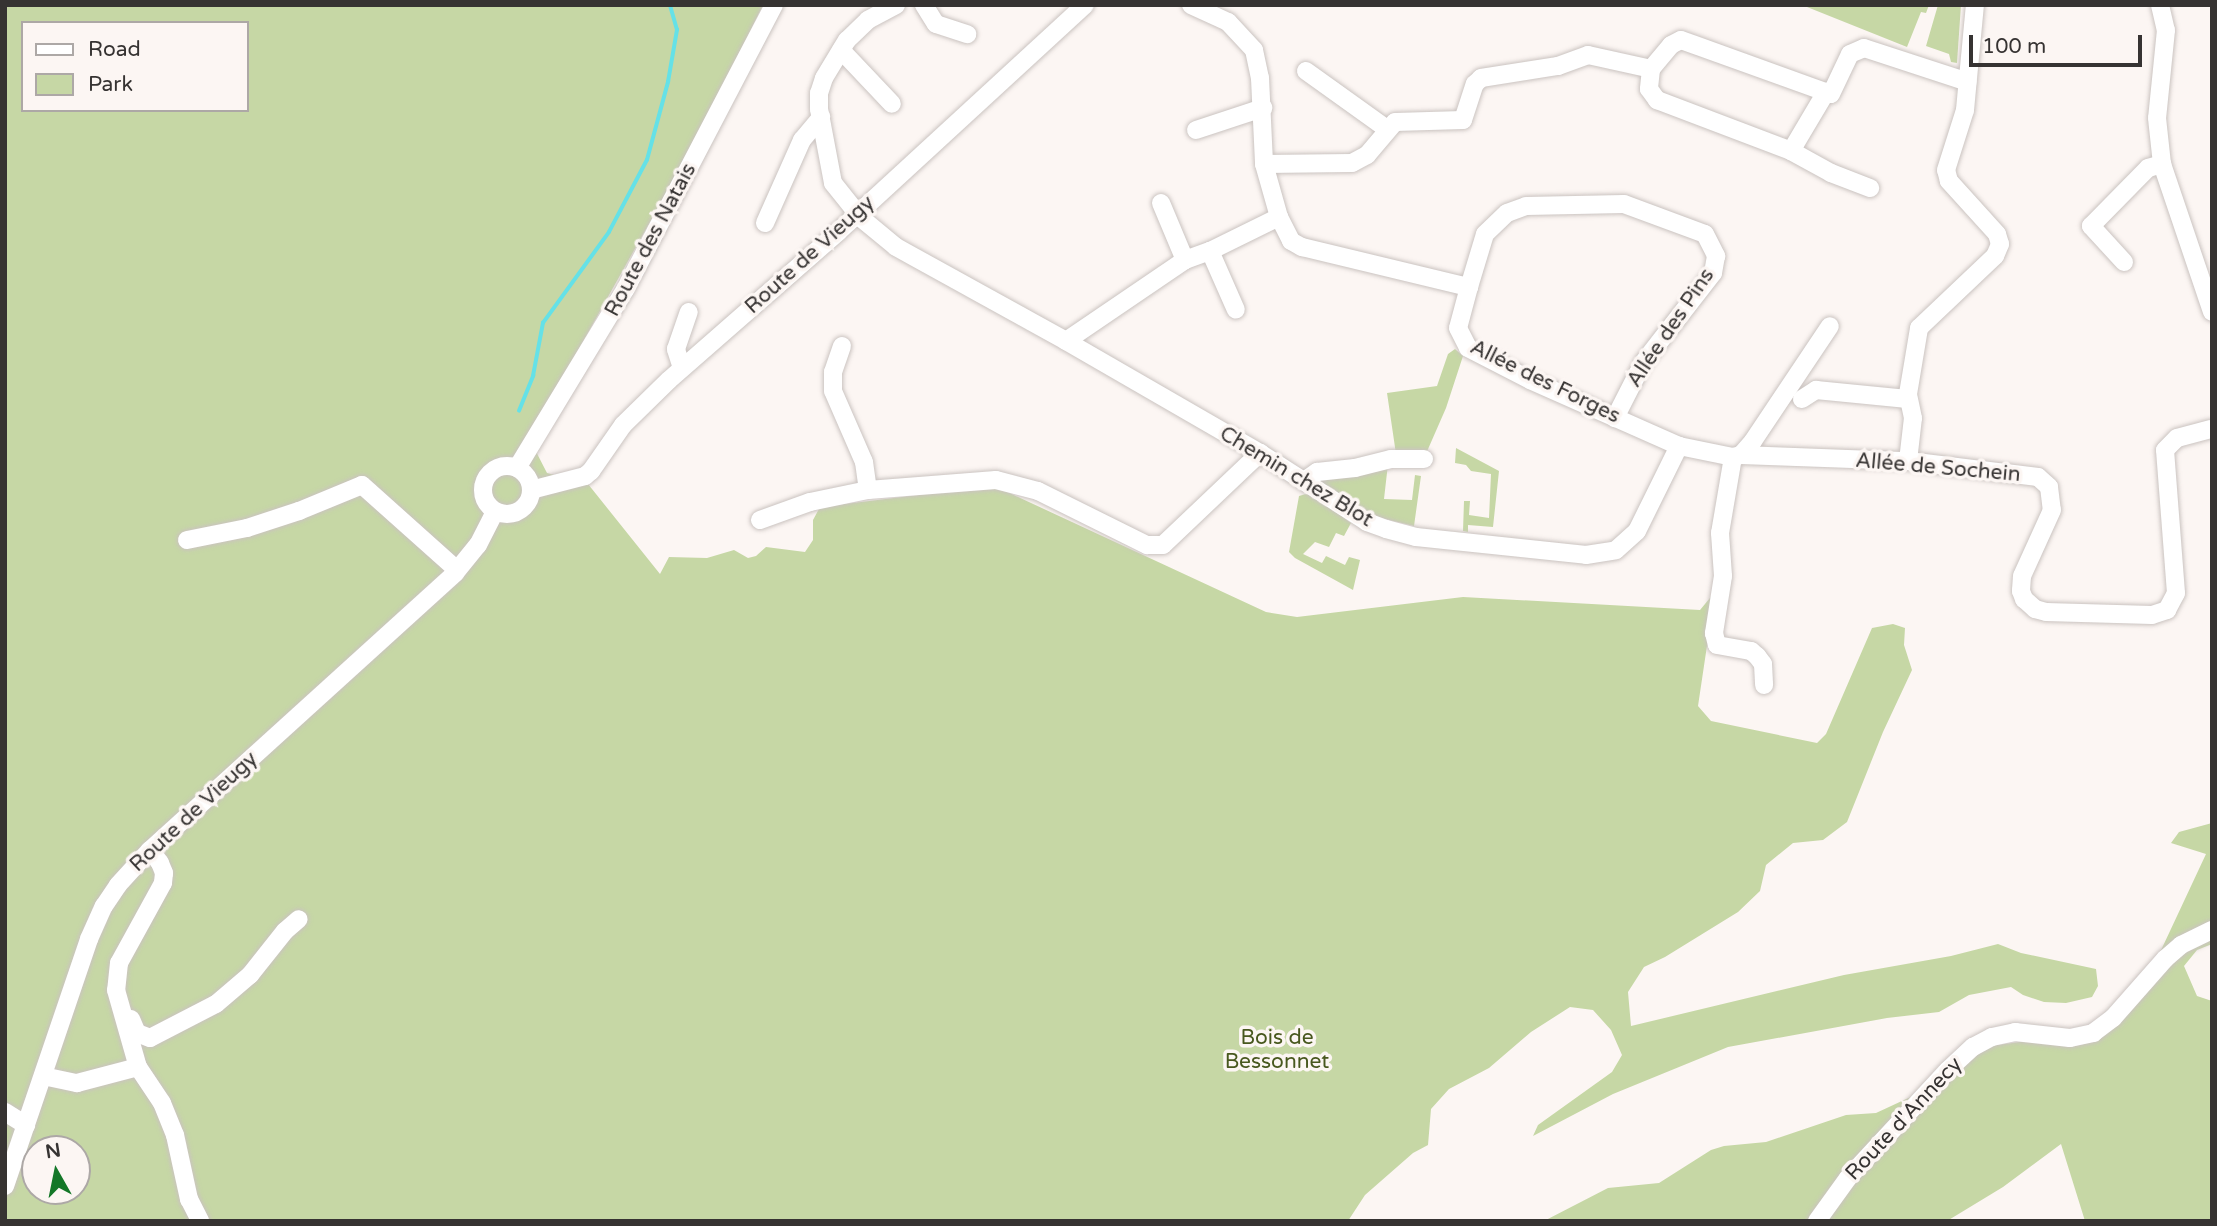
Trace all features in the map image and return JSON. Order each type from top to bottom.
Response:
[{"type":"street","name":"Route des Natais","points":[[517,468],[625,290],[774,5]]},
{"type":"street","name":"Chemin chez Blot","points":[[896,5],[857,29],[841,50],[821,86],[821,117],[833,183],[857,214],[896,247],[1260,453],[1367,522],[1401,534],[1586,555],[1607,554],[1624,546],[1637,531],[1679,446]]},
{"type":"street","points":[[924,5],[936,24],[967,34]]},
{"type":"street","name":"Route de Vieugy","points":[[531,490],[585,476],[591,471],[623,425],[682,368],[857,214],[1085,5]]},
{"type":"street","points":[[1191,5],[1228,22],[1254,50],[1263,108],[1264,164],[1287,236],[1302,247],[1469,287]]},
{"type":"street","points":[[1908,461],[1913,418],[1908,399],[1920,325],[1995,256],[2000,244],[1997,234],[1949,181],[1946,170],[1965,110],[1975,5]]},
{"type":"street","points":[[2160,5],[2166,30]]},
{"type":"street","points":[[2177,5],[2166,30],[2157,118],[2162,164],[2212,312]]},
{"type":"street","points":[[1870,188],[1831,173],[1791,151],[1657,100],[1649,89],[1651,69],[1671,45],[1681,40],[1831,94],[1850,54],[1864,48],[1968,82]]},
{"type":"street","points":[[841,50],[892,104]]},
{"type":"street","points":[[1264,164],[1352,163],[1367,155],[1387,129],[1401,120],[1463,120],[1475,84],[1486,77],[1558,66],[1588,55],[1651,69]]},
{"type":"street","points":[[1306,71],[1387,129]]},
{"type":"street","points":[[1791,151],[1826,92]]},
{"type":"street","points":[[1196,130],[1263,108]]},
{"type":"street","points":[[765,223],[802,140],[821,117]]},
{"type":"street","points":[[2124,262],[2091,226],[2148,168],[2162,164]]},
{"type":"street","points":[[1161,203],[1185,260]]},
{"type":"street","name":"Allée des Pins","points":[[1469,287],[1485,234],[1507,213],[1526,206],[1624,204],[1705,234],[1716,256],[1713,273],[1643,363],[1615,418]]},
{"type":"street","points":[[1066,341],[1185,260],[1210,251],[1279,217]]},
{"type":"street","points":[[1210,251],[1236,310]]},
{"type":"street","name":"Allée des Forges","points":[[1469,287],[1458,328],[1468,348],[1679,446]]},
{"type":"street","points":[[682,368],[676,349],[689,312]]},
{"type":"street","points":[[1764,685],[1763,664],[1757,656],[1751,651],[1717,645],[1714,634],[1723,576],[1720,533],[1737,456],[1754,441],[1830,326]]},
{"type":"street","points":[[842,346],[833,372],[832,391],[864,463],[868,491]]},
{"type":"street","points":[[1802,399],[1816,390],[1851,387],[1908,399]]},
{"type":"street","name":"Allée de Sochein","points":[[1737,456],[1908,461],[2038,477],[2045,482],[2051,494],[2052,510],[2020,583],[2024,599],[2035,609],[2046,612],[2152,615],[2167,610],[2176,593],[2163,457],[2171,442],[2187,436],[2212,434]]},
{"type":"street","points":[[1679,446],[1737,456]]},
{"type":"street","points":[[760,520],[810,502],[868,491],[996,480],[1038,491],[1147,545],[1163,545],[1260,453]]},
{"type":"street","points":[[1304,481],[1317,472],[1355,468],[1391,459],[1424,459]]},
{"type":"street","points":[[498,467],[517,468],[528,479],[531,490],[526,505],[519,511],[510,514],[495,512],[484,499],[484,481],[498,467]]},
{"type":"street","points":[[187,540],[247,528],[299,511],[362,485],[457,570]]},
{"type":"street","name":"Route de Vieugy","points":[[5,1186],[89,939],[104,906],[118,885],[149,850],[457,570],[478,545],[495,512]]},
{"type":"street","points":[[149,850],[160,863],[164,873],[163,883],[123,953],[116,976],[116,990],[138,1067],[170,1121],[189,1199],[200,1221]]},
{"type":"street","points":[[116,976],[137,1033],[143,1037],[160,1035],[216,1004],[250,975],[285,931],[299,919]]},
{"type":"street","name":"Route d'Annecy","points":[[1817,1221],[1848,1178],[1948,1070],[1973,1047],[1992,1037],[2015,1032],[2070,1038],[2093,1033],[2113,1018],[2148,977],[2181,945],[2212,930]]},
{"type":"street","points":[[43,1076],[77,1083],[138,1067]]},
{"type":"street","points":[[5,1112],[26,1125]]},
{"type":"green space","name":"Bois de Bessonnet","points":[[5,5],[763,5],[697,138],[529,438],[547,473],[588,484],[660,574],[669,557],[707,558],[734,550],[748,558],[756,556],[766,547],[805,552],[813,540],[813,520],[820,507],[984,487],[1003,490],[1266,612],[1297,617],[1463,597],[1700,610],[1715,592],[1698,706],[1711,721],[1817,743],[1826,734],[1872,628],[1893,624],[1905,628],[1904,645],[1912,670],[1883,732],[1847,822],[1823,840],[1793,843],[1766,865],[1760,891],[1738,912],[1644,967],[1628,992],[1631,1026],[1844,975],[1951,956],[1998,944],[2021,953],[2096,969],[2098,986],[2092,997],[2066,1003],[2044,1002],[2023,995],[2011,987],[1969,995],[1939,1012],[1887,1018],[1728,1047],[1613,1094],[1533,1136],[1538,1125],[1612,1072],[1622,1055],[1611,1030],[1593,1010],[1570,1007],[1531,1032],[1489,1068],[1449,1089],[1431,1109],[1428,1145],[1413,1153],[1365,1195],[1348,1221],[5,1221]]},
{"type":"green space","points":[[1802,5],[1929,5],[1926,13],[1921,12],[1907,47]]},
{"type":"green space","points":[[1938,5],[1961,5],[1957,63],[1951,62],[1949,54],[1926,46]]},
{"type":"green space","points":[[1455,349],[1463,356],[1446,408],[1425,456],[1396,454],[1387,393],[1437,386],[1448,354]]},
{"type":"green space","points":[[1456,448],[1499,471],[1493,527],[1468,525],[1468,532],[1463,531],[1464,501],[1470,501],[1469,515],[1489,518],[1491,474],[1471,471],[1466,465],[1455,463]]},
{"type":"green space","points":[[1388,464],[1384,499],[1412,500],[1415,475],[1421,476],[1414,526],[1373,516],[1317,480]]},
{"type":"green space","points":[[1309,493],[1351,523],[1344,536],[1336,533],[1329,547],[1315,542],[1303,554],[1322,563],[1326,556],[1345,565],[1349,557],[1360,560],[1353,590],[1289,552],[1299,496]]},
{"type":"green space","points":[[2212,823],[2212,944],[2197,950],[2184,966],[2197,996],[2212,1001],[2212,1221],[2085,1221],[2061,1144],[2003,1187],[1947,1221],[1544,1221],[1608,1188],[1659,1183],[1711,1150],[1766,1142],[1846,1115],[1876,1113],[1945,1081],[1972,1057],[1990,1046],[2027,1041],[2072,1047],[2091,1042],[2134,1008],[2206,854],[2171,843],[2179,832]]},
{"type":"waterway","points":[[519,411],[533,376],[543,323],[609,232],[647,160],[668,82],[677,30],[670,5]]}]
